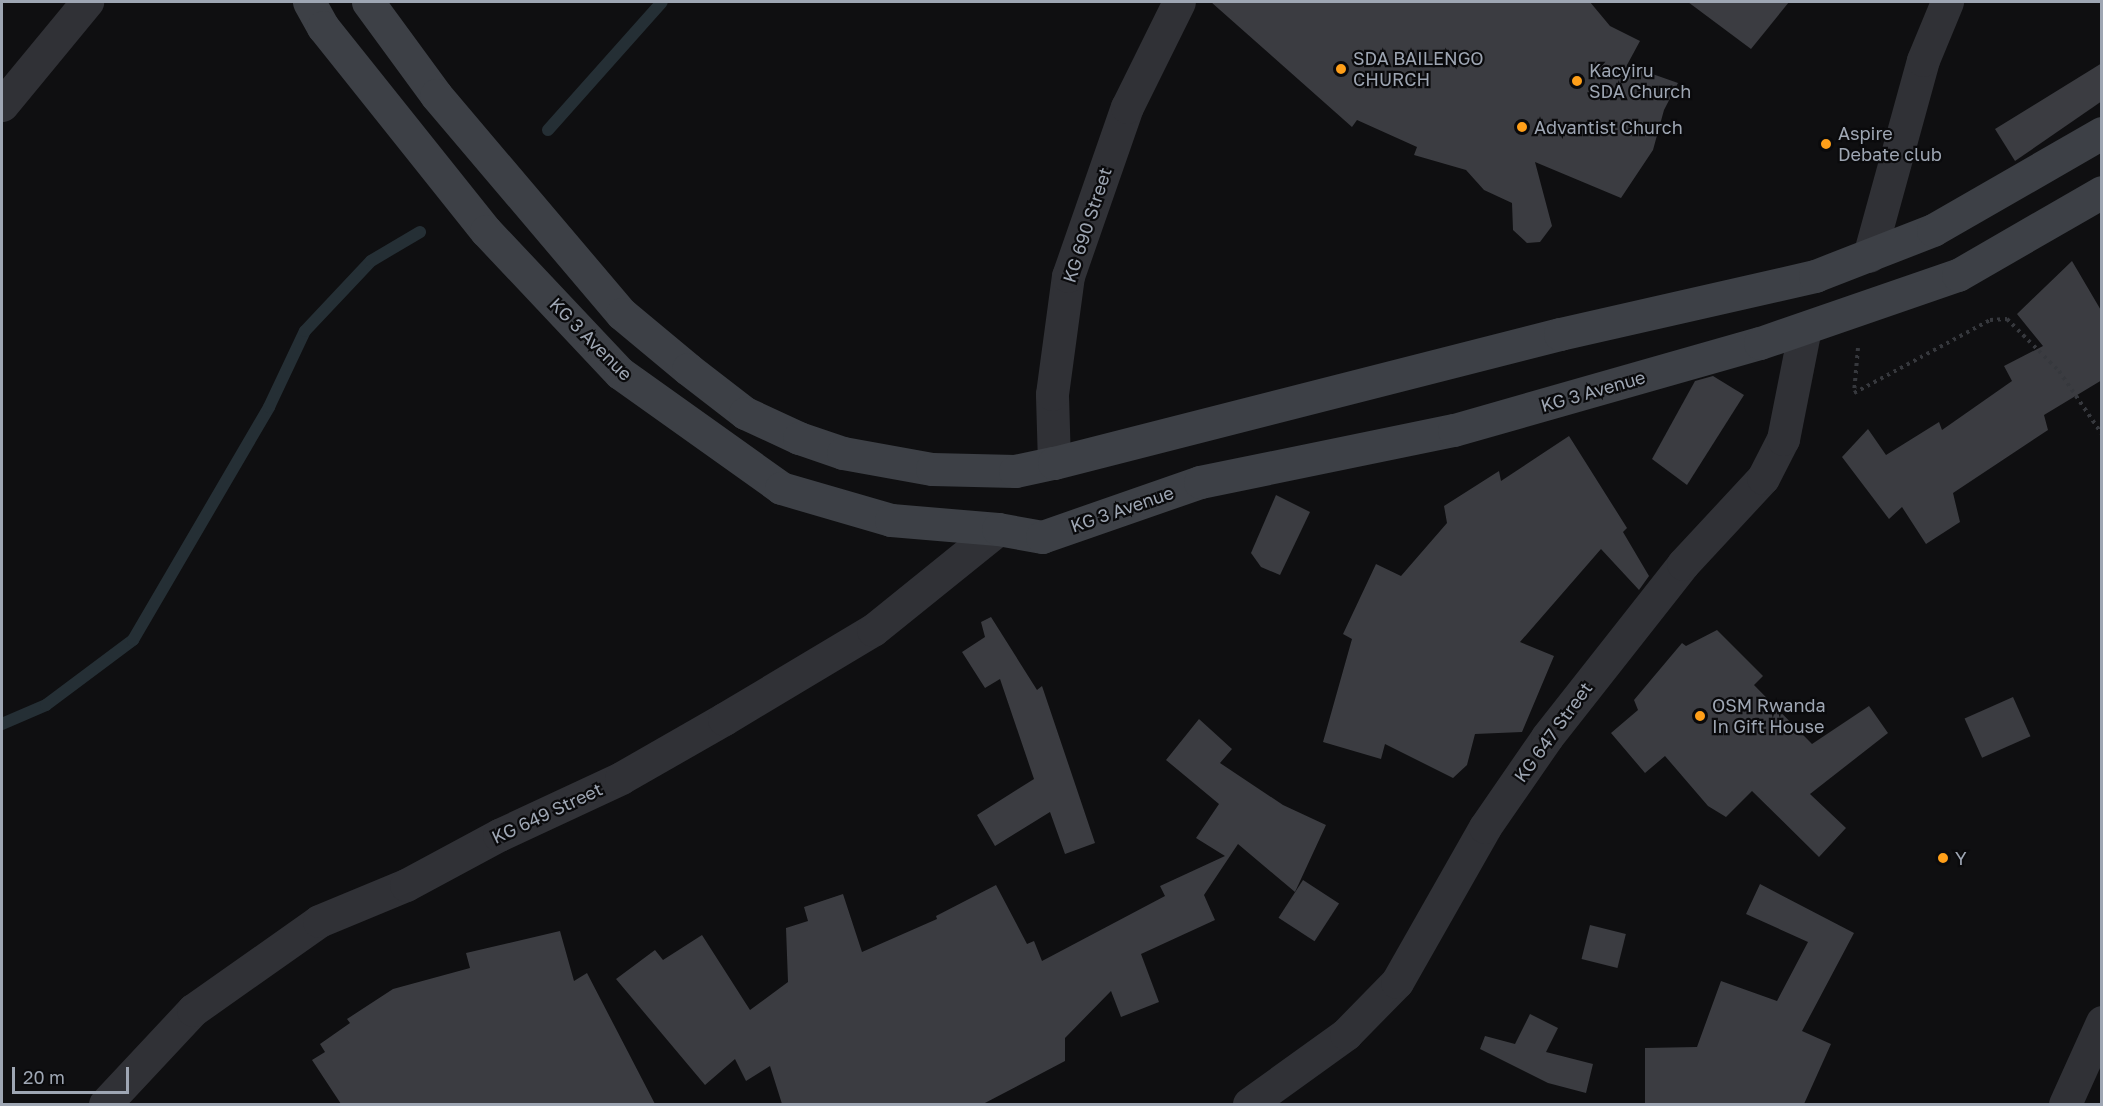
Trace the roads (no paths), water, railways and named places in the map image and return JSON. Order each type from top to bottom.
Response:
[{"type":"main road","name":"KG 3 Avenue","points":[[309,2],[323,27],[486,231],[620,373],[781,488],[891,520],[998,529],[1042,537],[1200,482],[1454,429],[1805,328],[1958,275],[2102,192]]},
{"type":"main road","points":[[368,2],[436,94],[622,314],[745,413],[843,453],[932,469],[1015,471],[1054,463],[1560,334],[1815,276],[1933,230],[2102,134]]},
{"type":"street","points":[[2,105],[87,2]]},
{"type":"street","name":"KG 690 Street","points":[[1054,463],[1052,394],[1068,276],[1126,107],[1179,2]]},
{"type":"street","points":[[1869,256],[1923,60],[1947,2]]},
{"type":"street","name":"KG 647 Street","points":[[1249,1104],[1346,1034],[1397,982],[1485,827],[1547,737],[1683,564],[1763,478],[1783,439],[1805,328]]},
{"type":"street","name":"KG 649 Street","points":[[105,1104],[193,1010],[319,921],[406,885],[499,835],[621,778],[724,719],[873,630],[998,529]]},
{"type":"street","points":[[2065,1104],[2102,1022]]},
{"type":"waterway","points":[[548,130],[662,2]]},
{"type":"waterway","points":[[2,724],[46,705],[133,640],[269,407],[305,331],[371,261],[420,232]]},
{"type":"place","name":"SDA BAILENGO CHURCH","points":[[1341,69]]},
{"type":"place","name":"Kacyiru SDA Church","points":[[1577,81]]},
{"type":"place","name":"Advantist Church","points":[[1522,127]]},
{"type":"place","name":"Aspire Debate club","points":[[1826,144]]},
{"type":"place","name":"OSM Rwanda In Gift House","points":[[1700,716]]},
{"type":"place","name":"Y","points":[[1943,858]]}]
